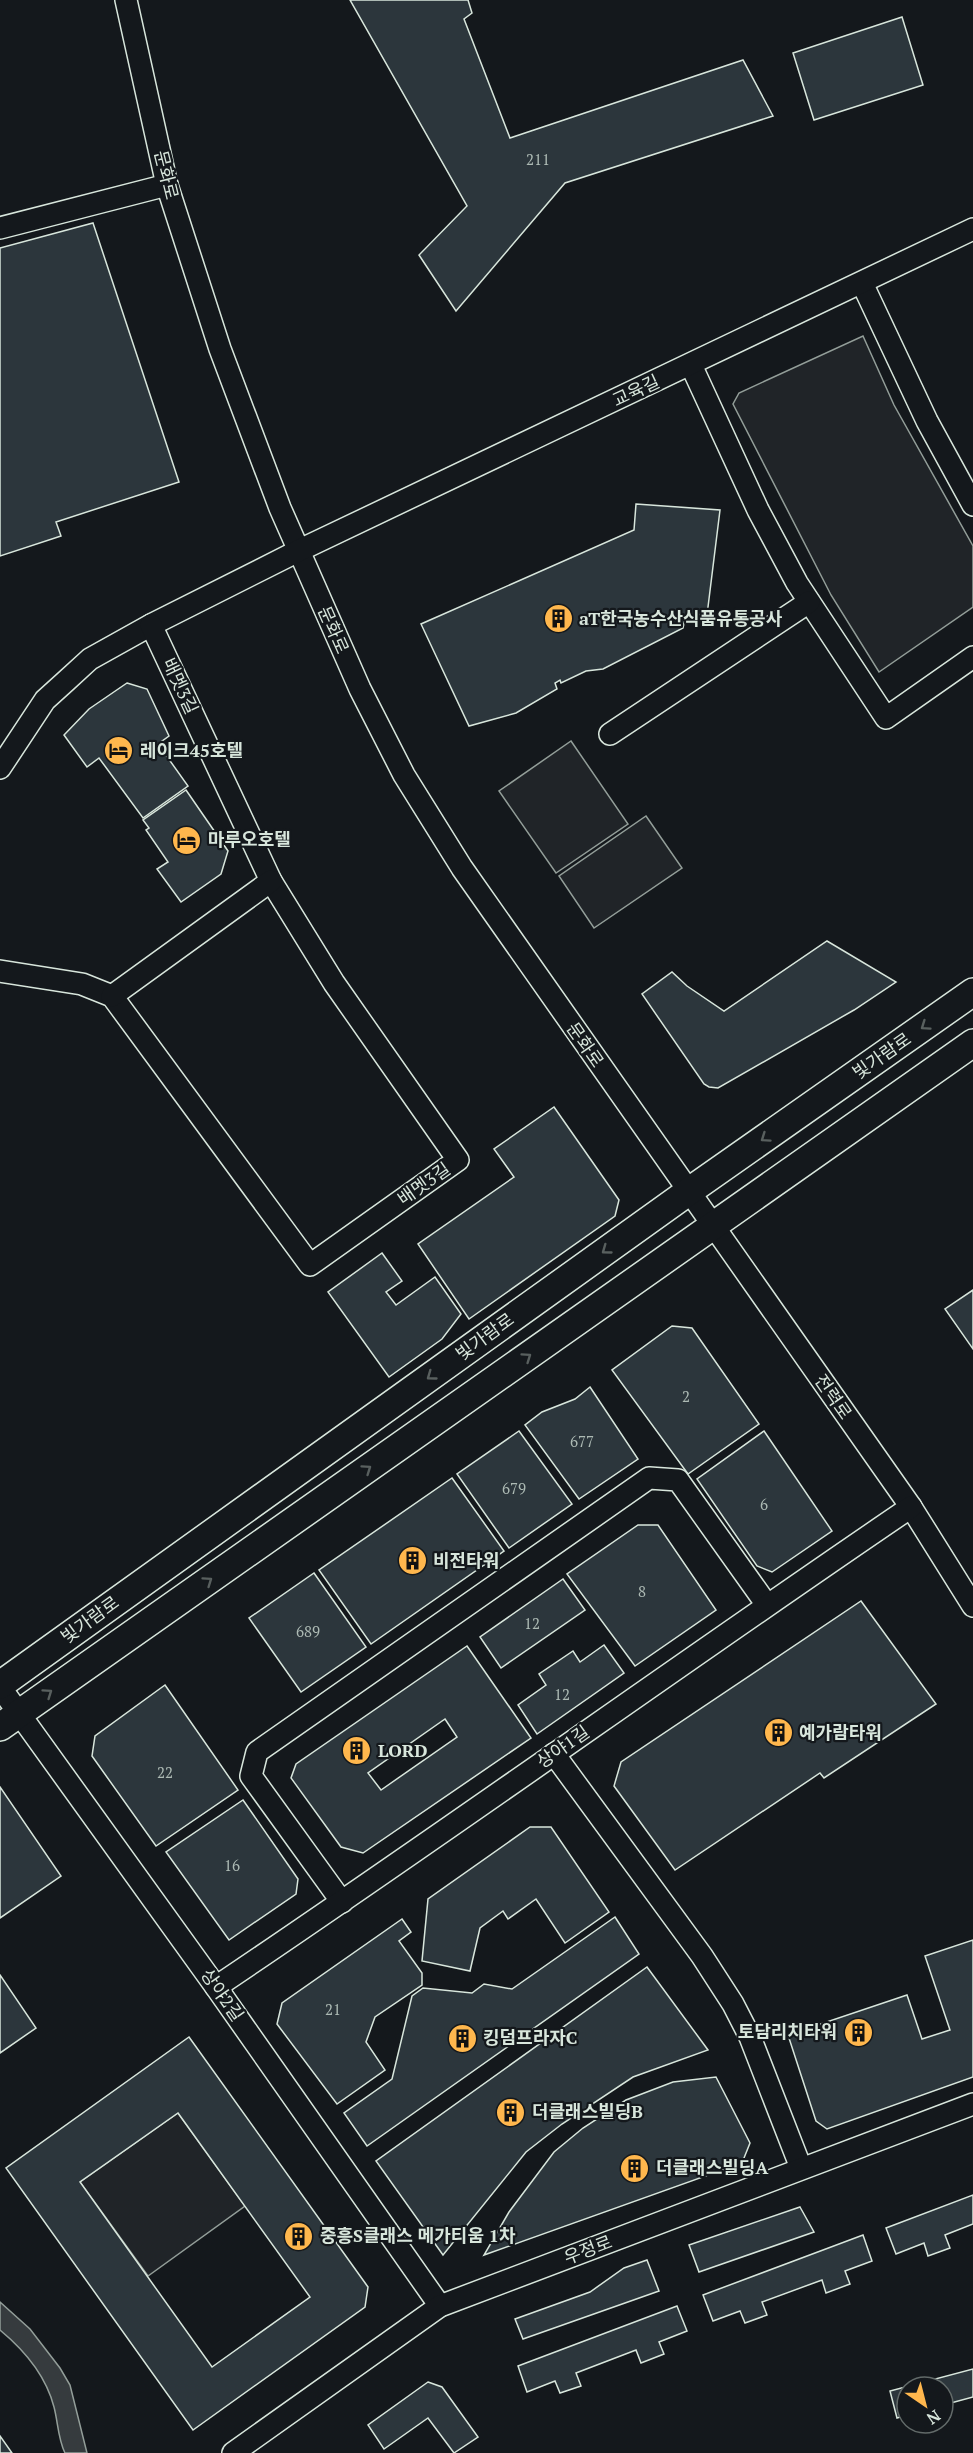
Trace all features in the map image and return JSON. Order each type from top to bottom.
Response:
[{"type":"main road","name":"빛가람로","points":[[0,1686],[688,1192],[973,992]]},
{"type":"main road","name":"빛가람로","points":[[10,1720],[973,1043]]},
{"type":"street","name":"문화로","points":[[126,0],[167,185],[227,369],[280,508],[360,689],[404,776],[462,868],[688,1192]]},
{"type":"street","points":[[0,228],[167,185]]},
{"type":"street","name":"교육길","points":[[298,551],[973,229]]},
{"type":"street","points":[[862,283],[927,421],[973,505]]},
{"type":"street","points":[[690,365],[759,510],[809,602],[885,718],[973,657]]},
{"type":"street","points":[[0,768],[45,700],[90,660],[151,625],[298,551]]},
{"type":"street","points":[[610,734],[809,602]]},
{"type":"street","name":"배멧3길","points":[[112,996],[310,1265],[459,1160],[334,983],[271,881],[151,625]]},
{"type":"street","points":[[0,971],[82,984],[112,996],[271,881]]},
{"type":"street","name":"전력로","points":[[688,1192],[910,1507],[973,1606]]},
{"type":"street","points":[[342,1902],[251,1776],[257,1752],[649,1478],[678,1480],[767,1605]]},
{"type":"street","name":"상야1길","points":[[216,1987],[910,1507]]},
{"type":"street","name":"상야2길","points":[[0,1686],[10,1720],[216,1987],[440,2306]]},
{"type":"street","points":[[554,1754],[702,1956],[733,2004],[750,2037],[801,2168]]},
{"type":"street","name":"우정로","points":[[233,2453],[440,2306],[973,2104]]},
{"type":"shaded area","points":[[863,336],[894,405],[973,546],[973,607],[879,672],[831,595],[733,404],[739,393]]},
{"type":"shaded area","points":[[571,741],[628,824],[556,873],[499,791]]},
{"type":"shaded area","points":[[646,816],[682,868],[594,928],[559,876]]},
{"type":"shaded area","points":[[178,2113],[245,2206],[148,2276],[80,2182]]},
{"type":"shaded area","points":[[0,2302],[30,2329],[70,2385],[87,2453],[65,2453],[59,2436],[54,2407],[45,2385],[25,2355],[0,2330]]},
{"type":"building","points":[[350,0],[468,0],[472,13],[464,19],[510,138],[743,60],[773,116],[565,183],[456,311],[419,255],[467,206]]},
{"type":"building","points":[[902,17],[923,85],[814,120],[793,53]]},
{"type":"building","points":[[93,223],[179,482],[56,522],[61,536],[0,556],[0,248]]},
{"type":"building","name":"aT한국농수산식품유통공사","points":[[636,504],[720,510],[707,615],[686,614],[683,628],[603,669],[586,671],[561,683],[560,680],[555,683],[557,689],[516,713],[469,726],[421,624],[634,530]]},
{"type":"building","name":"레이크45호텔","points":[[127,683],[147,689],[169,736],[158,744],[188,786],[143,818],[99,758],[87,767],[64,735],[89,709]]},
{"type":"building","name":"마루오호텔","points":[[186,790],[228,851],[221,874],[181,902],[157,869],[168,862],[146,830],[149,828],[143,820]]},
{"type":"building","points":[[827,941],[896,982],[854,1010],[718,1088],[704,1084],[642,994],[672,972],[687,986],[724,1011]]},
{"type":"building","points":[[554,1107],[619,1200],[615,1216],[469,1319],[418,1244],[514,1177],[494,1149]]},
{"type":"building","points":[[382,1253],[402,1281],[386,1292],[396,1305],[435,1277],[461,1314],[442,1339],[389,1377],[328,1292]]},
{"type":"building","points":[[973,1290],[973,1349],[945,1309]]},
{"type":"building","points":[[672,1326],[692,1328],[759,1424],[688,1474],[612,1370]]},
{"type":"building","points":[[590,1387],[638,1459],[579,1499],[525,1425],[542,1412],[575,1399]]},
{"type":"building","points":[[519,1431],[572,1504],[509,1548],[457,1474]]},
{"type":"building","points":[[764,1431],[832,1531],[772,1572],[757,1566],[697,1479]]},
{"type":"building","name":"비전타워","points":[[452,1478],[504,1551],[371,1644],[319,1570]]},
{"type":"building","points":[[638,1525],[658,1525],[716,1610],[635,1666],[567,1574]]},
{"type":"building","points":[[314,1573],[366,1647],[301,1692],[249,1618]]},
{"type":"building","points":[[563,1579],[585,1610],[501,1668],[480,1637]]},
{"type":"building","name":"예가람타워","points":[[861,1601],[936,1704],[824,1778],[820,1773],[675,1870],[614,1786],[621,1762]]},
{"type":"building","points":[[604,1645],[624,1673],[537,1734],[518,1705],[546,1685],[539,1674],[573,1651],[580,1662]]},
{"type":"building","name":"LORD","points":[[467,1646],[531,1738],[363,1853],[341,1847],[291,1778],[296,1764]],"holes":[[[445,1719],[457,1737],[381,1790],[368,1773]]]},
{"type":"building","points":[[165,1685],[238,1790],[156,1846],[92,1756],[95,1736]]},
{"type":"building","points":[[0,1787],[61,1876],[0,1918]]},
{"type":"building","points":[[243,1800],[298,1879],[296,1894],[229,1940],[166,1852]]},
{"type":"building","points":[[530,1827],[551,1827],[609,1912],[565,1943],[536,1899],[508,1919],[503,1911],[480,1928],[470,1971],[422,1961],[428,1899]]},
{"type":"building","name":"킹덤프라자C","points":[[615,1917],[639,1954],[367,2146],[344,2113],[392,2079],[412,1996],[423,1988],[472,1993],[484,1984],[512,1989]]},
{"type":"building","points":[[402,1919],[411,1932],[399,1941],[422,1973],[422,1985],[375,2017],[366,2042],[385,2070],[337,2104],[277,2024],[282,2003]]},
{"type":"building","name":"토담리치타워","points":[[973,1940],[973,2077],[827,2129],[816,2121],[788,2035],[907,1995],[922,2039],[950,2030],[925,1956]]},
{"type":"building","name":"더클래스빌딩B","points":[[647,1967],[708,2050],[633,2077],[562,2124],[526,2152],[443,2255],[376,2161]]},
{"type":"building","points":[[0,1975],[36,2028],[0,2053]]},
{"type":"building","name":"중흥S클래스 메가티움 1차","points":[[189,2037],[368,2287],[365,2307],[193,2430],[6,2168]],"holes":[[[178,2113],[310,2297],[212,2367],[80,2182]]]},
{"type":"building","name":"더클래스빌딩A","points":[[716,2077],[750,2143],[742,2163],[484,2255],[509,2212],[554,2152],[583,2128],[626,2100],[673,2082]]},
{"type":"building","points":[[973,2195],[973,2224],[945,2235],[950,2248],[928,2256],[924,2243],[896,2254],[886,2228]]},
{"type":"building","points":[[800,2207],[814,2232],[699,2272],[689,2245]]},
{"type":"building","points":[[863,2235],[872,2261],[845,2271],[850,2284],[826,2293],[822,2280],[762,2302],[767,2315],[745,2323],[740,2311],[713,2321],[703,2295]]},
{"type":"building","points":[[647,2260],[659,2291],[523,2339],[515,2319],[590,2292],[624,2268]]},
{"type":"building","points":[[677,2306],[687,2331],[659,2342],[664,2354],[641,2363],[636,2350],[576,2373],[581,2386],[560,2393],[555,2381],[527,2392],[518,2366]]},
{"type":"building","points":[[973,2369],[973,2397],[955,2402],[955,2375],[950,2375]]},
{"type":"building","points":[[428,2382],[442,2387],[478,2437],[454,2453],[428,2418],[384,2449],[368,2425]]},
{"type":"building","points":[[895,2390],[895,2410],[890,2391]]},
{"type":"building","points":[[0,2436],[12,2453],[0,2453]]},
{"type":"place","name":"aT한국농수산식품유통공사","points":[[558,619]]},
{"type":"place","name":"레이크45호텔","points":[[119,751]]},
{"type":"place","name":"마루오호텔","points":[[187,840]]},
{"type":"place","name":"비전타워","points":[[412,1561]]},
{"type":"place","name":"예가람타워","points":[[778,1733]]},
{"type":"place","name":"LORD","points":[[357,1751]]},
{"type":"place","name":"토담리치타워","points":[[858,2032]]},
{"type":"place","name":"킹덤프라자C","points":[[462,2038]]},
{"type":"place","name":"더클래스빌딩B","points":[[511,2112]]},
{"type":"place","name":"더클래스빌딩A","points":[[635,2168]]},
{"type":"place","name":"중흥S클래스 메가티움 1차","points":[[299,2236]]}]
